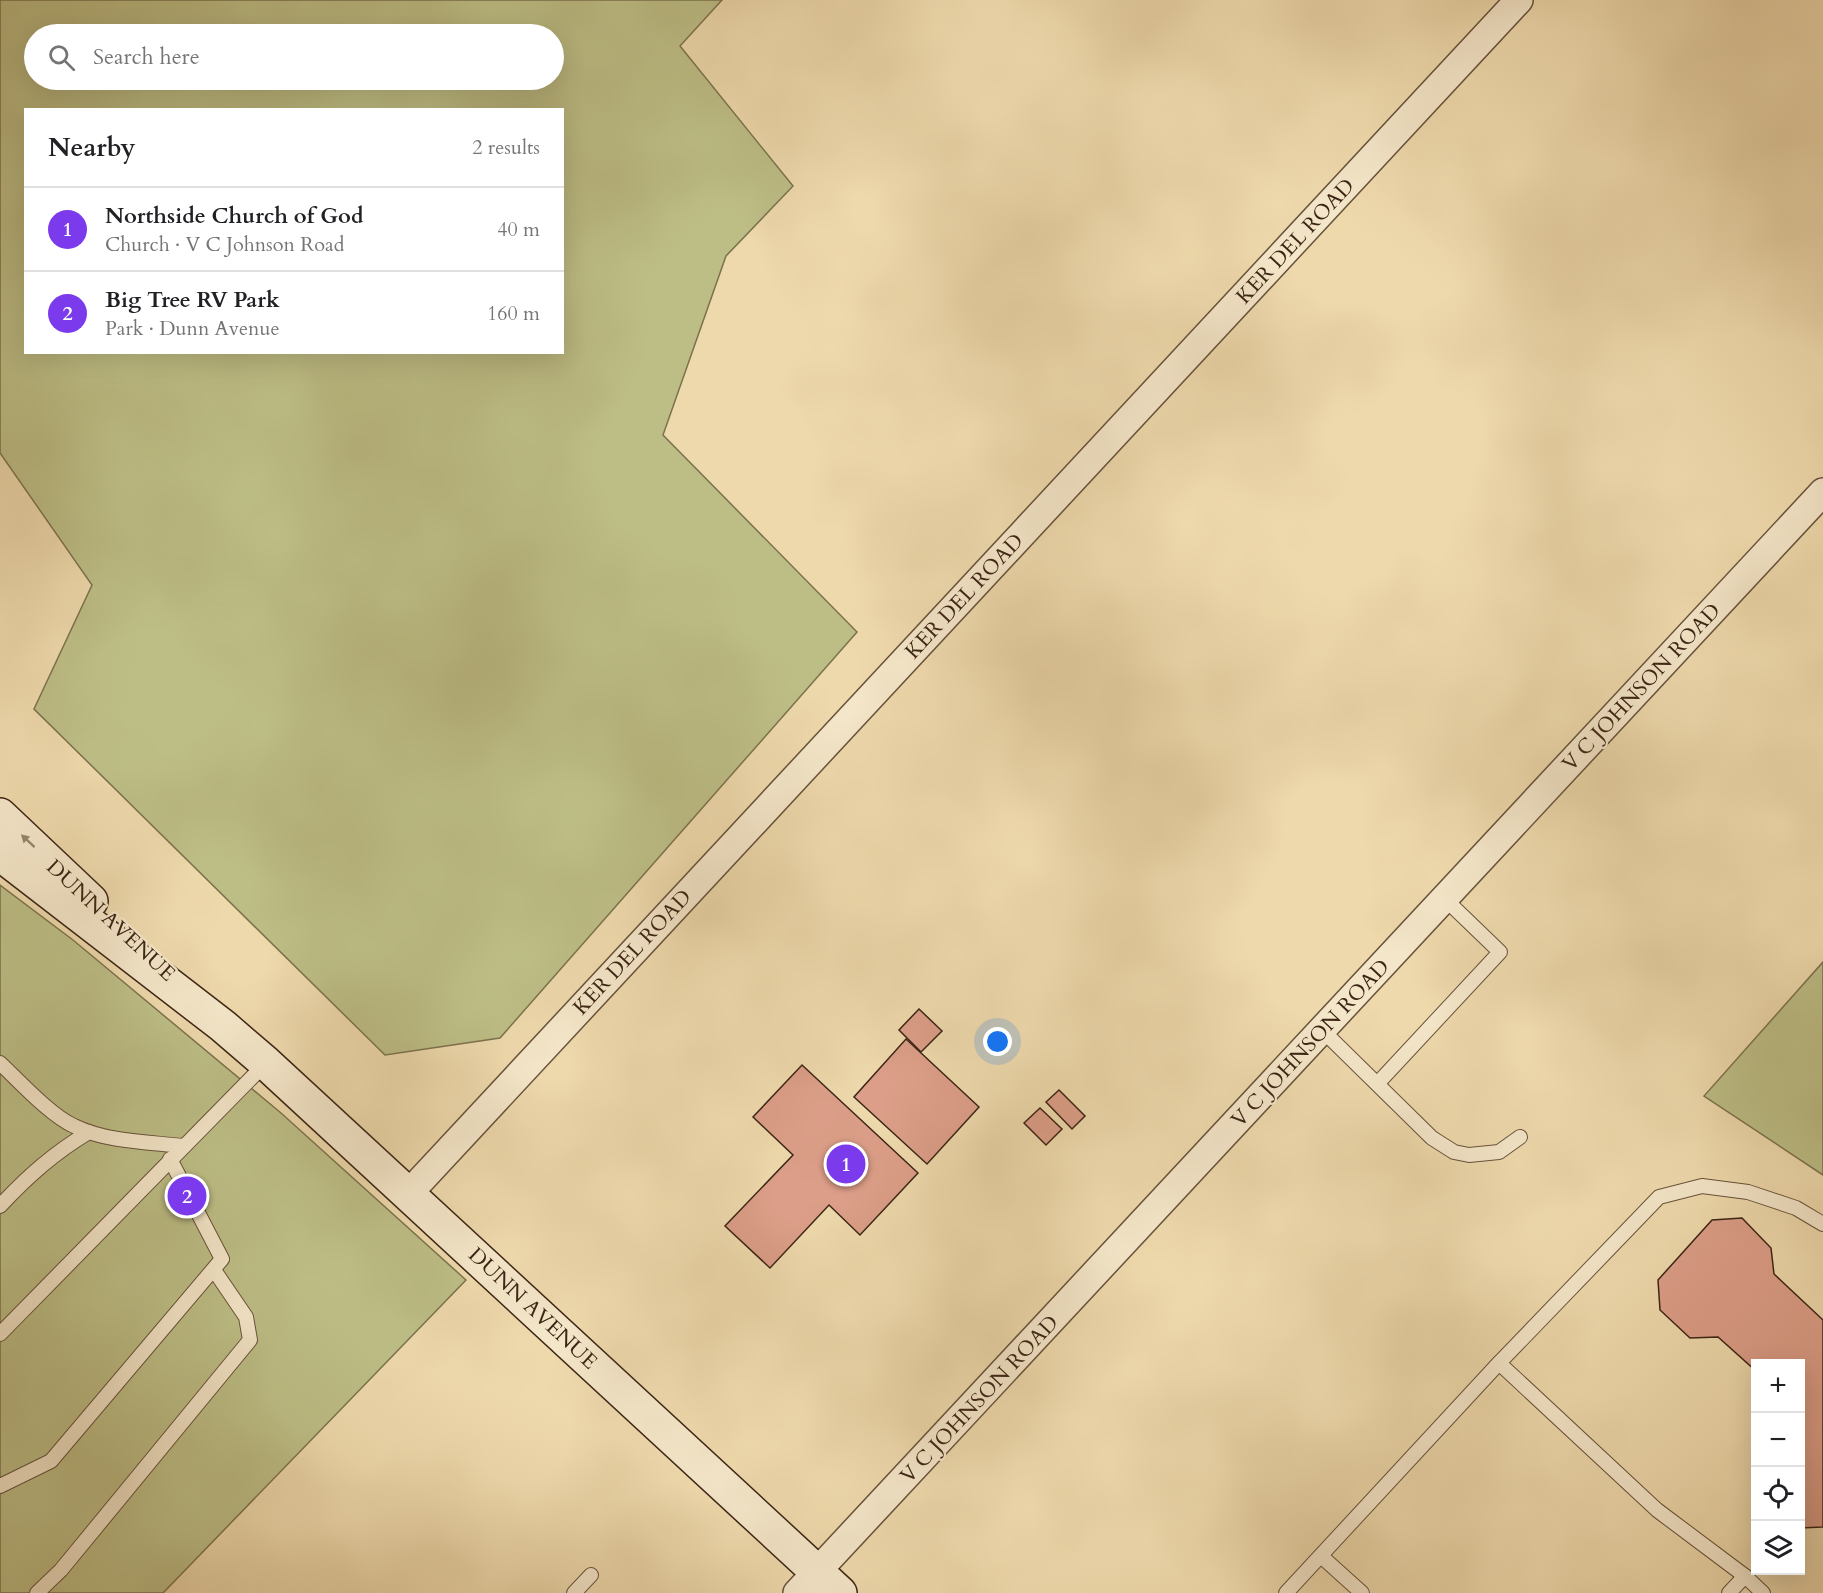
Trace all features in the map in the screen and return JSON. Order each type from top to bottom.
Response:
[{"type":"main road","name":"DUNN AVENUE","points":[[0,815],[223,1026],[409,1193],[818,1586]]},
{"type":"main road","name":"DUNN AVENUE","points":[[0,854],[223,1026]]},
{"type":"street","name":"KER DEL ROAD","points":[[409,1193],[1519,0]]},
{"type":"street","name":"V C JOHNSON ROAD","points":[[818,1586],[1444,898],[1823,492]]},
{"type":"lane","points":[[1378,1083],[1500,952],[1444,898]]},
{"type":"lane","points":[[1323,1030],[1432,1138],[1454,1152],[1469,1155],[1499,1152],[1520,1137]]},
{"type":"lane","points":[[0,1063],[44,1104],[72,1126],[100,1137],[183,1146]]},
{"type":"lane","points":[[0,1334],[266,1063]]},
{"type":"lane","points":[[0,1206],[29,1175],[59,1150],[89,1132]]},
{"type":"lane","points":[[0,1486],[51,1461],[222,1260],[170,1159]]},
{"type":"lane","points":[[1286,1593],[1499,1363],[1659,1197],[1702,1186],[1748,1192],[1796,1208],[1823,1224]]},
{"type":"lane","points":[[37,1593],[62,1570],[250,1340],[246,1317],[214,1269]]},
{"type":"lane","points":[[1499,1363],[1657,1510],[1745,1576],[1763,1593]]},
{"type":"lane","points":[[1321,1556],[1362,1593]]},
{"type":"lane","points":[[574,1593],[591,1575]]},
{"type":"lane","points":[[1729,1593],[1745,1576]]},
{"type":"green space","points":[[0,0],[722,0],[680,46],[793,186],[726,256],[663,435],[857,632],[500,1038],[385,1055],[34,709],[92,585],[0,453]]},
{"type":"green space","points":[[0,885],[73,940],[281,1113],[466,1280],[163,1593],[0,1593]]},
{"type":"green space","points":[[1823,962],[1823,1175],[1704,1096]]},
{"type":"building","points":[[919,1009],[942,1031],[921,1052],[899,1030]]},
{"type":"building","points":[[906,1039],[979,1107],[927,1164],[854,1097]]},
{"type":"building","points":[[802,1065],[918,1173],[860,1235],[829,1205],[770,1268],[725,1226],[793,1155],[753,1117]]},
{"type":"building","points":[[1059,1090],[1085,1116],[1072,1129],[1046,1102]]},
{"type":"building","points":[[1040,1108],[1062,1129],[1046,1145],[1024,1123]]},
{"type":"building","points":[[1742,1218],[1771,1248],[1774,1274],[1823,1320],[1823,1527],[1805,1528],[1805,1359],[1751,1359],[1751,1367],[1718,1337],[1690,1338],[1660,1310],[1658,1280],[1712,1220]]},
{"type":"place","name":"Northside Church of God","points":[[846,1164]]},
{"type":"place","name":"Big Tree RV Park","points":[[187,1196]]}]
